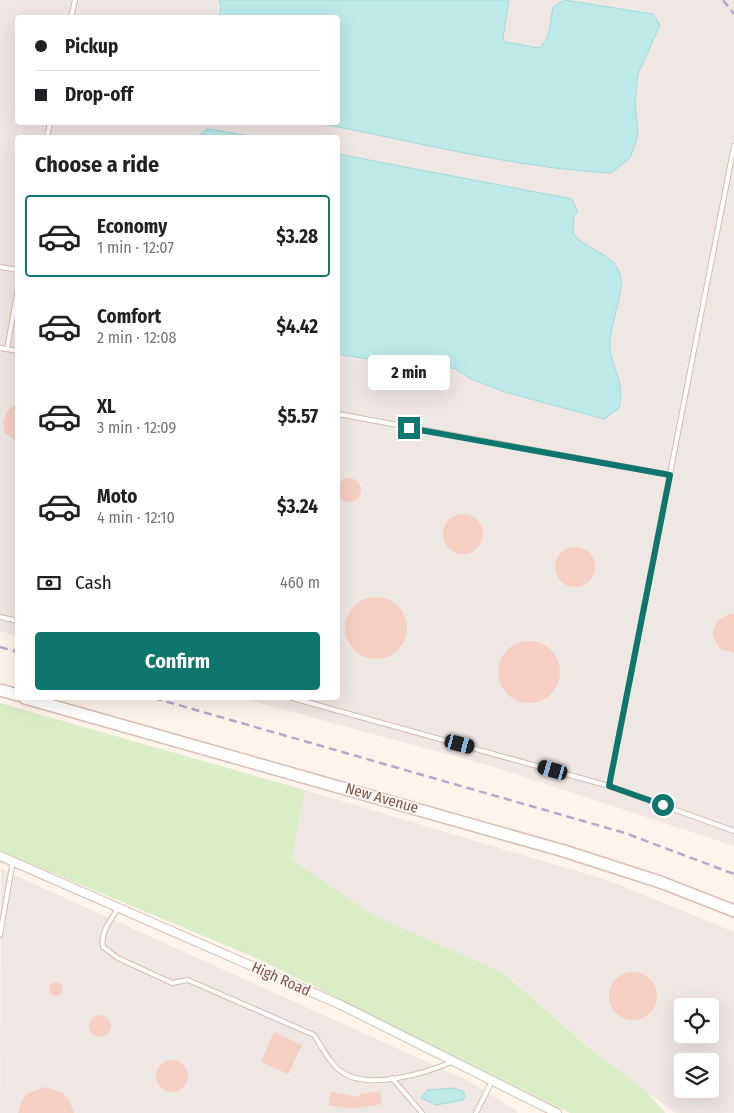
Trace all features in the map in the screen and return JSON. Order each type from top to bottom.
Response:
[{"type":"main road","points":[[0,690],[15,694]]},
{"type":"main road","name":"New Avenue","points":[[33,700],[564,851],[663,883],[734,911]]},
{"type":"street","name":"High Road","points":[[0,856],[341,1005],[557,1113]]},
{"type":"lane","points":[[72,15],[75,0]]},
{"type":"lane","points":[[609,786],[734,146]]},
{"type":"lane","points":[[0,267],[15,270]]},
{"type":"lane","points":[[7,349],[15,305]]},
{"type":"lane","points":[[0,348],[15,350]]},
{"type":"lane","points":[[340,414],[670,475]]},
{"type":"lane","points":[[0,616],[15,620]]},
{"type":"lane","points":[[299,700],[609,786],[734,831]]},
{"type":"lane","points":[[0,935],[13,861]]},
{"type":"lane","points":[[118,907],[104,932],[103,947],[118,958],[172,983],[188,980],[314,1035],[326,1054],[342,1072],[366,1080],[392,1078],[423,1074],[454,1061]]},
{"type":"lane","points":[[392,1078],[422,1113]]},
{"type":"lane","points":[[476,1113],[492,1080]]},
{"type":"shaded area","points":[[0,0],[734,0],[734,846],[494,767],[248,700],[340,700],[340,135],[15,135],[15,635],[0,631]]},
{"type":"shaded area","points":[[305,790],[610,881],[734,932],[734,1113],[676,1113],[620,1073],[503,973],[373,915],[292,860]]},
{"type":"shaded area","points":[[1,869],[467,1080],[517,1111],[517,1113],[0,1113]]},
{"type":"green space","points":[[0,703],[305,790],[292,860],[373,915],[503,973],[591,1049],[648,1093],[665,1113],[570,1113],[256,958],[0,851]]},
{"type":"water","points":[[219,0],[509,0],[503,39],[506,42],[539,48],[543,45],[548,35],[553,7],[564,0],[653,14],[660,25],[638,74],[635,102],[638,134],[635,145],[630,158],[611,173],[538,166],[501,160],[328,125],[340,125],[340,15],[219,15],[221,8]]},
{"type":"water","points":[[210,129],[243,135],[200,135]]},
{"type":"water","points":[[340,154],[572,199],[578,212],[574,216],[573,233],[585,244],[611,261],[620,274],[621,289],[610,340],[610,349],[620,385],[621,400],[619,408],[604,419],[505,392],[471,379],[454,368],[428,369],[340,354]]},
{"type":"water","points":[[453,1088],[463,1091],[465,1096],[463,1100],[436,1105],[421,1098],[427,1090]]},
{"type":"building","points":[[15,404],[15,441],[5,433],[3,421],[8,410]]},
{"type":"building","points":[[344,479],[354,479],[360,485],[360,495],[354,501],[344,501],[340,497],[340,483]]},
{"type":"building","points":[[463,514],[477,520],[483,534],[477,548],[463,554],[449,548],[443,534],[449,520]]},
{"type":"building","points":[[575,547],[589,553],[595,567],[589,581],[575,587],[561,581],[555,567],[561,553]]},
{"type":"building","points":[[370,597],[382,597],[398,606],[405,616],[407,628],[405,640],[398,650],[382,659],[370,659],[359,654],[350,645],[345,634],[345,622],[350,611],[359,602]]},
{"type":"building","points":[[729,614],[734,614],[734,653],[720,649],[713,632],[718,620]]},
{"type":"building","points":[[523,641],[535,641],[551,650],[558,660],[560,672],[558,684],[551,694],[535,703],[523,703],[512,698],[503,689],[498,678],[498,666],[503,655],[512,646]]},
{"type":"building","points":[[628,972],[638,972],[647,976],[653,982],[656,987],[656,1005],[647,1016],[638,1020],[628,1020],[619,1016],[613,1010],[609,1001],[609,991],[613,982],[619,976]]},
{"type":"building","points":[[53,982],[59,982],[63,989],[59,996],[53,996],[49,992],[49,986]]},
{"type":"building","points":[[100,1015],[110,1022],[111,1026],[104,1036],[100,1037],[90,1030],[89,1026],[96,1016]]},
{"type":"building","points":[[274,1032],[302,1045],[288,1074],[261,1062]]},
{"type":"building","points":[[172,1060],[178,1061],[183,1065],[187,1070],[187,1082],[183,1087],[178,1091],[172,1092],[166,1091],[161,1087],[157,1082],[156,1076],[157,1070],[161,1065],[166,1061]]},
{"type":"building","points":[[46,1087],[63,1093],[69,1100],[74,1113],[18,1113],[22,1100],[28,1093]]},
{"type":"building","points":[[380,1091],[382,1104],[352,1109],[329,1105],[331,1092],[360,1097],[360,1094]]},
{"type":"railway","points":[[723,0],[734,14]]},
{"type":"railway","points":[[0,647],[15,651]]},
{"type":"railway","points":[[161,700],[625,833],[734,874]]},
{"type":"route","points":[[409,428],[670,475],[609,786],[663,805]]}]
